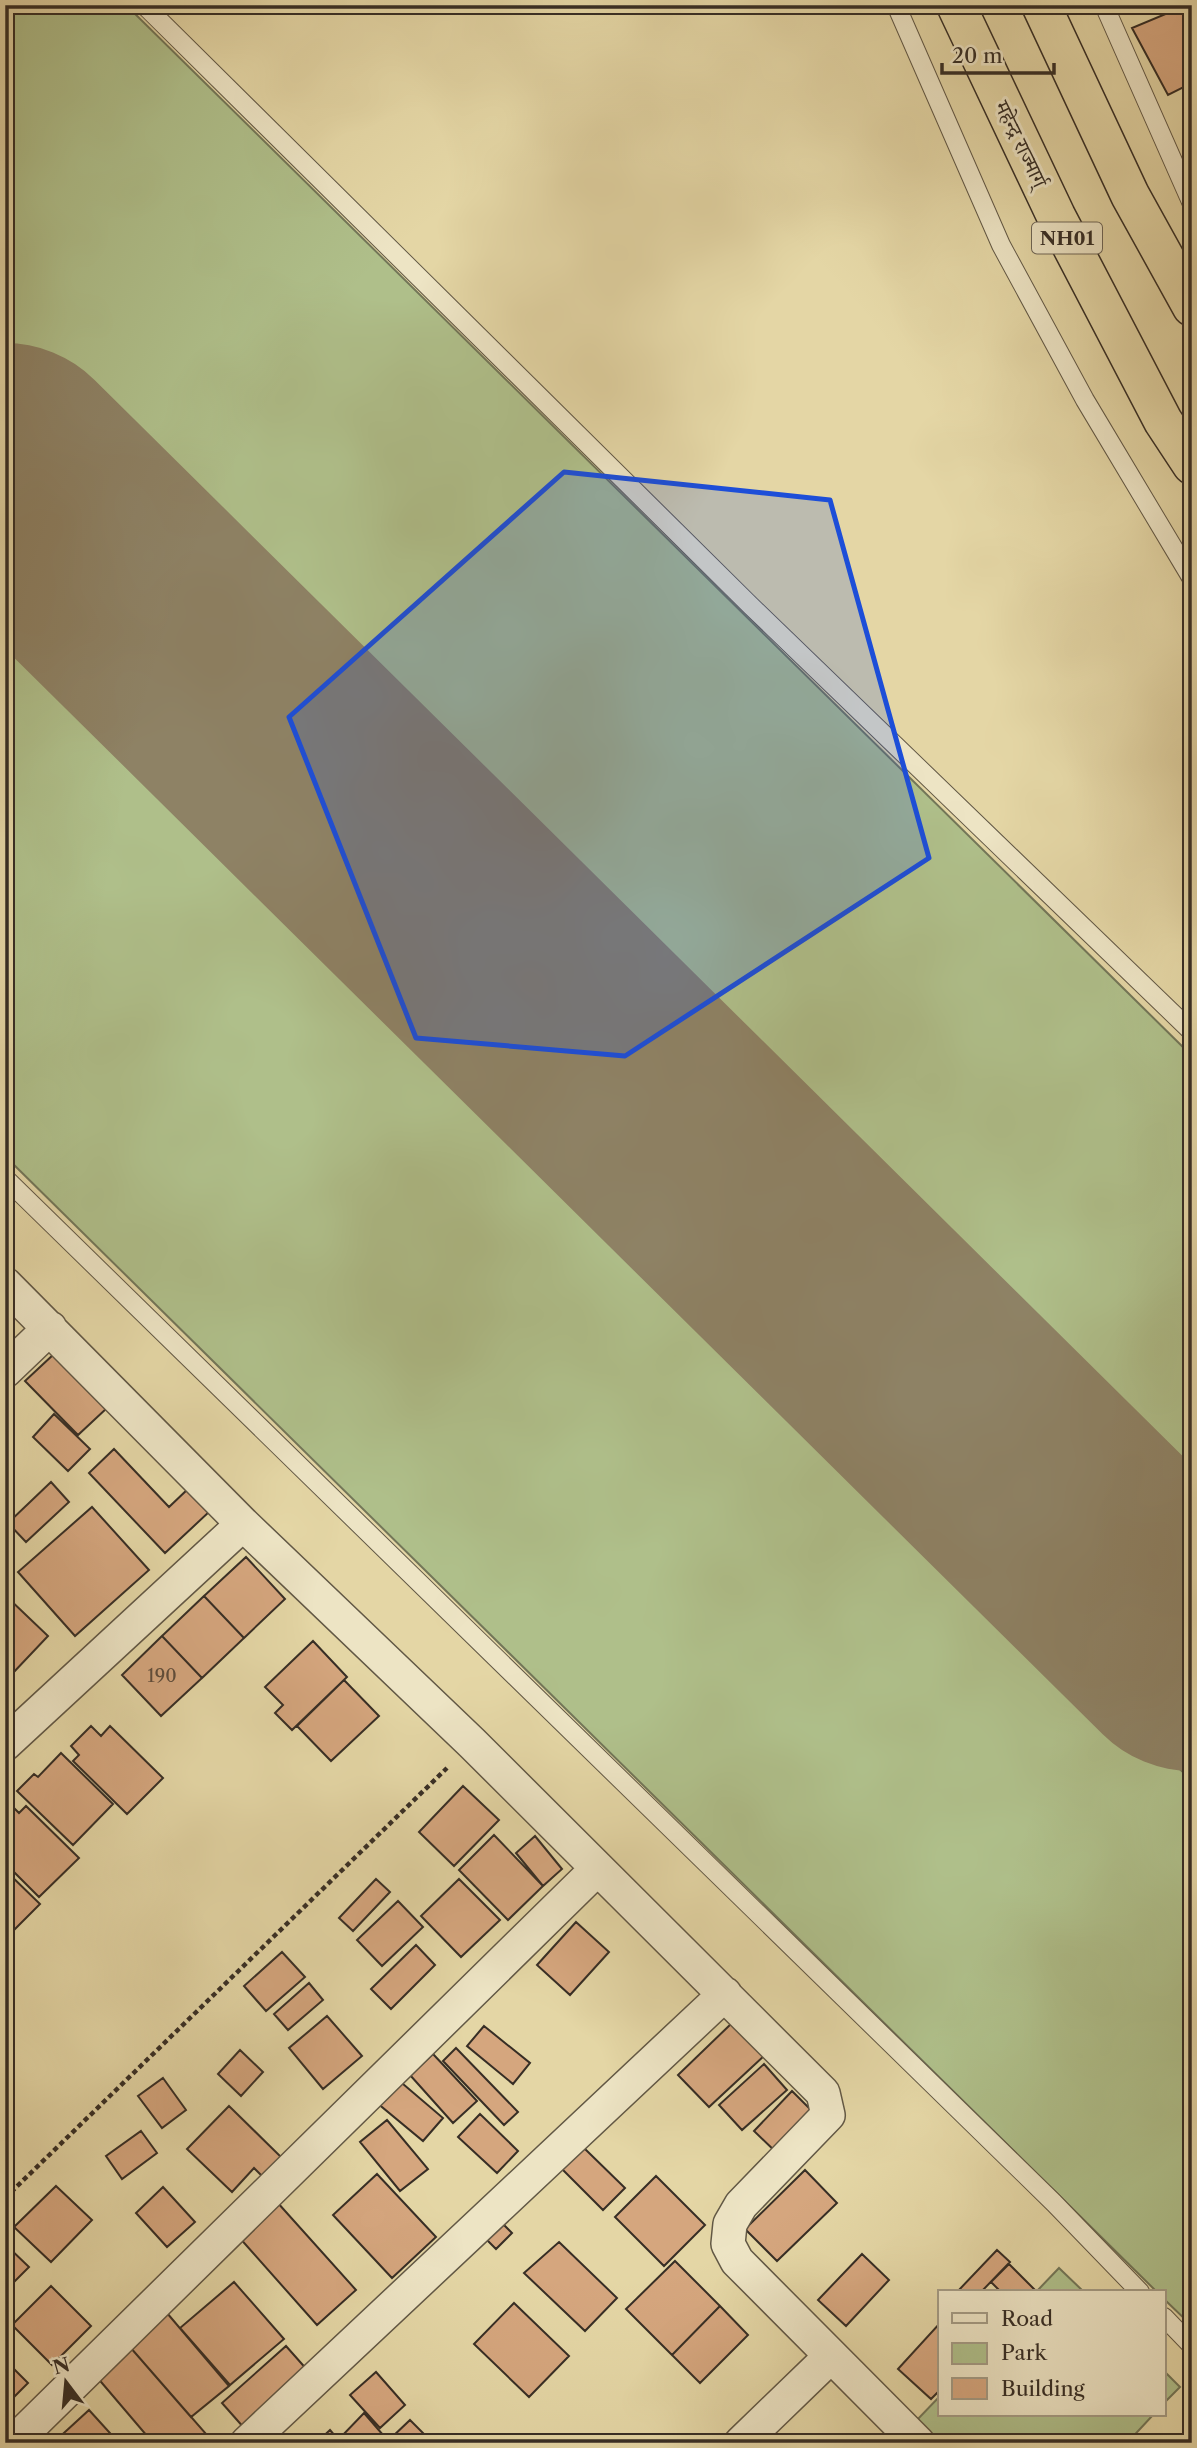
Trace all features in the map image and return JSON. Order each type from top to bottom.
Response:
[{"type":"highway","name":"महेन्द्र राज्मार्ग्","points":[[956,5],[1056,216],[1163,421],[1192,465]]},
{"type":"highway","points":[[1041,5],[1129,195],[1192,307]]},
{"type":"street","points":[[5,1284],[243,1524],[472,1743],[823,2093],[828,2115],[741,2205],[730,2224],[728,2244],[737,2262],[918,2443]]},
{"type":"street","points":[[5,1371],[50,1328]]},
{"type":"street","points":[[5,1744],[243,1524]]},
{"type":"street","points":[[13,2443],[597,1869]]},
{"type":"street","points":[[247,2443],[725,1994]]},
{"type":"street","points":[[741,2443],[830,2357]]},
{"type":"lane","points":[[144,5],[778,633],[1192,1032]]},
{"type":"lane","points":[[896,5],[1001,245],[1085,400],[1192,579]]},
{"type":"lane","points":[[1104,5],[1192,204]]},
{"type":"lane","points":[[5,1178],[1054,2203],[1138,2290]]},
{"type":"lane","points":[[1166,2319],[1192,2346]]},
{"type":"path","points":[[5,2198],[472,1743]]},
{"type":"highlighted area","points":[[564,472],[830,500],[929,858],[625,1056],[416,1038],[289,717]]},
{"type":"green space","points":[[5,5],[126,5],[1192,1056],[1192,1548],[5,377]]},
{"type":"green space","points":[[5,612],[1192,1781],[1192,2326],[1166,2301],[1166,2290],[1155,2290],[5,1156]]},
{"type":"green space","points":[[1059,2268],[1082,2290],[1038,2290]]},
{"type":"green space","points":[[1166,2373],[1180,2387],[1166,2401]]},
{"type":"green space","points":[[938,2398],[938,2416],[1152,2416],[1127,2443],[935,2443],[915,2422]]},
{"type":"building","points":[[1192,5],[1192,83],[1168,95],[1132,28]]},
{"type":"building","points":[[54,1354],[107,1408],[78,1435],[25,1381]]},
{"type":"building","points":[[54,1414],[90,1449],[68,1471],[33,1437]]},
{"type":"building","points":[[114,1449],[169,1507],[189,1488],[210,1511],[165,1553],[89,1473]]},
{"type":"building","points":[[5,1481],[12,1489],[5,1496]]},
{"type":"building","points":[[51,1482],[69,1502],[26,1542],[8,1523]]},
{"type":"building","points":[[92,1507],[149,1570],[75,1636],[18,1572]]},
{"type":"building","points":[[246,1557],[285,1599],[244,1638],[204,1596]]},
{"type":"building","points":[[5,1595],[48,1636],[12,1674],[5,1667]]},
{"type":"building","points":[[204,1596],[244,1638],[202,1678],[162,1636]]},
{"type":"building","points":[[162,1636],[202,1678],[161,1716],[122,1675]]},
{"type":"building","points":[[313,1641],[347,1677],[292,1730],[275,1713],[283,1705],[265,1687]]},
{"type":"building","points":[[344,1680],[379,1716],[331,1761],[297,1726]]},
{"type":"building","points":[[91,1726],[101,1736],[110,1726],[163,1778],[127,1814],[73,1761],[79,1755],[71,1746]]},
{"type":"building","points":[[61,1753],[113,1804],[73,1845],[17,1791],[34,1774],[38,1777]]},
{"type":"building","points":[[463,1786],[499,1820],[454,1866],[419,1832]]},
{"type":"building","points":[[8,1802],[19,1813],[26,1806],[79,1858],[39,1897],[5,1863],[5,1805]]},
{"type":"building","points":[[494,1835],[543,1886],[508,1920],[459,1870]]},
{"type":"building","points":[[535,1836],[562,1869],[543,1886],[516,1853]]},
{"type":"building","points":[[5,1870],[40,1904],[5,1939]]},
{"type":"building","points":[[376,1879],[390,1892],[353,1931],[339,1918]]},
{"type":"building","points":[[459,1879],[500,1920],[461,1957],[421,1916]]},
{"type":"building","points":[[398,1901],[423,1927],[382,1966],[357,1940]]},
{"type":"building","points":[[576,1922],[609,1952],[570,1995],[537,1965]]},
{"type":"building","points":[[416,1945],[435,1965],[391,2009],[371,1989]]},
{"type":"building","points":[[282,1952],[305,1977],[266,2011],[244,1986]]},
{"type":"building","points":[[309,1983],[323,2000],[288,2030],[274,2014]]},
{"type":"building","points":[[327,2016],[362,2056],[323,2089],[289,2048]]},
{"type":"building","points":[[733,2022],[765,2055],[709,2107],[678,2075]]},
{"type":"building","points":[[484,2026],[530,2063],[513,2084],[467,2046]]},
{"type":"building","points":[[456,2048],[518,2112],[504,2125],[443,2061]]},
{"type":"building","points":[[240,2050],[263,2072],[241,2096],[218,2074]]},
{"type":"building","points":[[433,2054],[477,2101],[453,2123],[410,2075]]},
{"type":"building","points":[[764,2064],[787,2090],[742,2130],[719,2105]]},
{"type":"building","points":[[163,2078],[186,2110],[162,2128],[138,2096]]},
{"type":"building","points":[[396,2078],[443,2118],[423,2141],[376,2102]]},
{"type":"building","points":[[792,2091],[817,2116],[779,2155],[754,2131]]},
{"type":"building","points":[[229,2106],[281,2157],[263,2177],[254,2168],[232,2192],[187,2149]]},
{"type":"building","points":[[480,2114],[518,2151],[497,2173],[458,2137]]},
{"type":"building","points":[[387,2120],[428,2169],[400,2191],[360,2142]]},
{"type":"building","points":[[141,2131],[157,2153],[122,2179],[106,2156]]},
{"type":"building","points":[[584,2148],[625,2188],[603,2210],[562,2169]]},
{"type":"building","points":[[805,2170],[837,2203],[777,2261],[745,2229]]},
{"type":"building","points":[[377,2174],[436,2237],[392,2278],[333,2215]]},
{"type":"building","points":[[656,2176],[705,2225],[664,2266],[615,2217]]},
{"type":"building","points":[[56,2186],[92,2220],[51,2262],[14,2227]]},
{"type":"building","points":[[163,2187],[195,2222],[167,2247],[136,2213]]},
{"type":"building","points":[[277,2202],[356,2290],[317,2325],[238,2236]]},
{"type":"building","points":[[499,2220],[512,2233],[496,2249],[483,2236]]},
{"type":"building","points":[[559,2242],[617,2298],[585,2331],[524,2273]]},
{"type":"building","points":[[5,2244],[29,2267],[5,2291]]},
{"type":"building","points":[[997,2250],[1010,2262],[983,2290],[959,2290]]},
{"type":"building","points":[[862,2254],[889,2280],[846,2326],[818,2300]]},
{"type":"building","points":[[675,2261],[720,2306],[672,2355],[626,2309]]},
{"type":"building","points":[[1009,2264],[1035,2290],[999,2290],[991,2282]]},
{"type":"building","points":[[234,2282],[284,2339],[230,2385],[180,2328]]},
{"type":"building","points":[[51,2286],[91,2326],[52,2365],[12,2325]]},
{"type":"building","points":[[514,2303],[569,2356],[529,2397],[474,2344]]},
{"type":"building","points":[[720,2306],[748,2335],[700,2383],[672,2355]]},
{"type":"building","points":[[167,2313],[229,2386],[191,2417],[130,2347]]},
{"type":"building","points":[[938,2325],[938,2392],[931,2399],[898,2369]]},
{"type":"building","points":[[286,2346],[309,2372],[245,2429],[222,2403]]},
{"type":"building","points":[[130,2347],[207,2435],[197,2443],[153,2443],[96,2376]]},
{"type":"building","points":[[5,2360],[28,2383],[5,2406]]},
{"type":"building","points":[[376,2372],[405,2405],[380,2428],[350,2395]]},
{"type":"building","points":[[89,2410],[119,2443],[53,2443]]},
{"type":"building","points":[[364,2413],[390,2443],[343,2443],[339,2439]]},
{"type":"building","points":[[410,2420],[427,2437],[422,2443],[391,2443],[389,2440]]},
{"type":"building","points":[[330,2430],[341,2443],[316,2443]]},
{"type":"runway","points":[[5,470],[1192,1644]]}]
